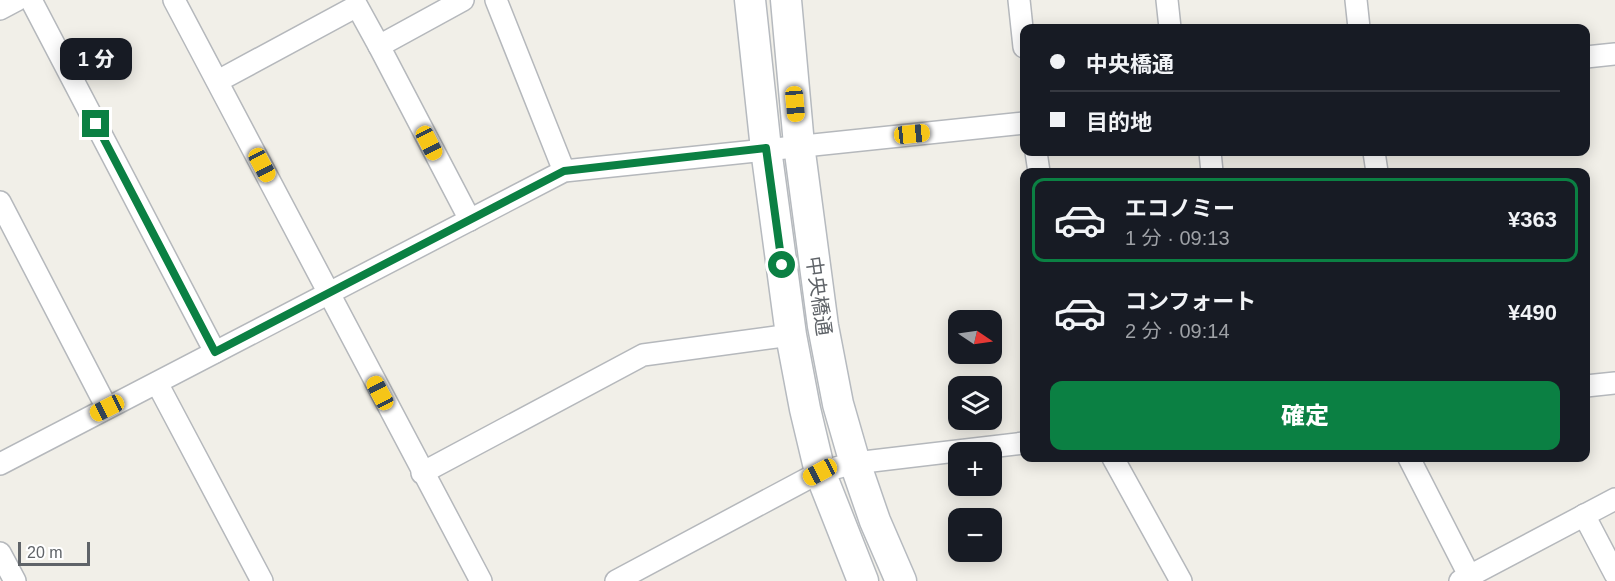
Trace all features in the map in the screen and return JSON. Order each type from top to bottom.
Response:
[{"type":"street","points":[[0,9],[17,0]]},
{"type":"street","points":[[31,0],[215,352]]},
{"type":"street","points":[[174,0],[481,581]]},
{"type":"street","points":[[379,46],[463,0]]},
{"type":"street","points":[[495,0],[564,171]]},
{"type":"street","name":"中央橋通","points":[[750,0],[766,148],[791,335],[805,409],[820,472],[863,581]]},
{"type":"street","name":"中央橋通","points":[[786,0],[799,145],[823,326],[838,404],[875,521],[901,581]]},
{"type":"street","points":[[1019,0],[1022,24]]},
{"type":"street","points":[[1167,0],[1170,24]]},
{"type":"street","points":[[1356,0],[1359,24]]},
{"type":"street","points":[[218,81],[357,6],[470,220]]},
{"type":"street","points":[[1590,57],[1615,54]]},
{"type":"street","points":[[0,464],[564,171],[766,148],[1020,123]]},
{"type":"street","points":[[0,202],[107,408]]},
{"type":"street","points":[[422,473],[643,355],[791,335]]},
{"type":"street","points":[[157,383],[262,581]]},
{"type":"street","points":[[1590,386],[1615,383]]},
{"type":"street","points":[[616,581],[820,472],[855,463],[1020,443]]},
{"type":"street","points":[[1115,462],[1180,581]]},
{"type":"street","points":[[1411,462],[1467,579],[1615,499]]},
{"type":"street","points":[[1584,515],[1615,574]]},
{"type":"street","points":[[0,553],[15,581]]},
{"type":"route","points":[[96,124],[215,352],[564,171],[766,148],[782,265]]}]
